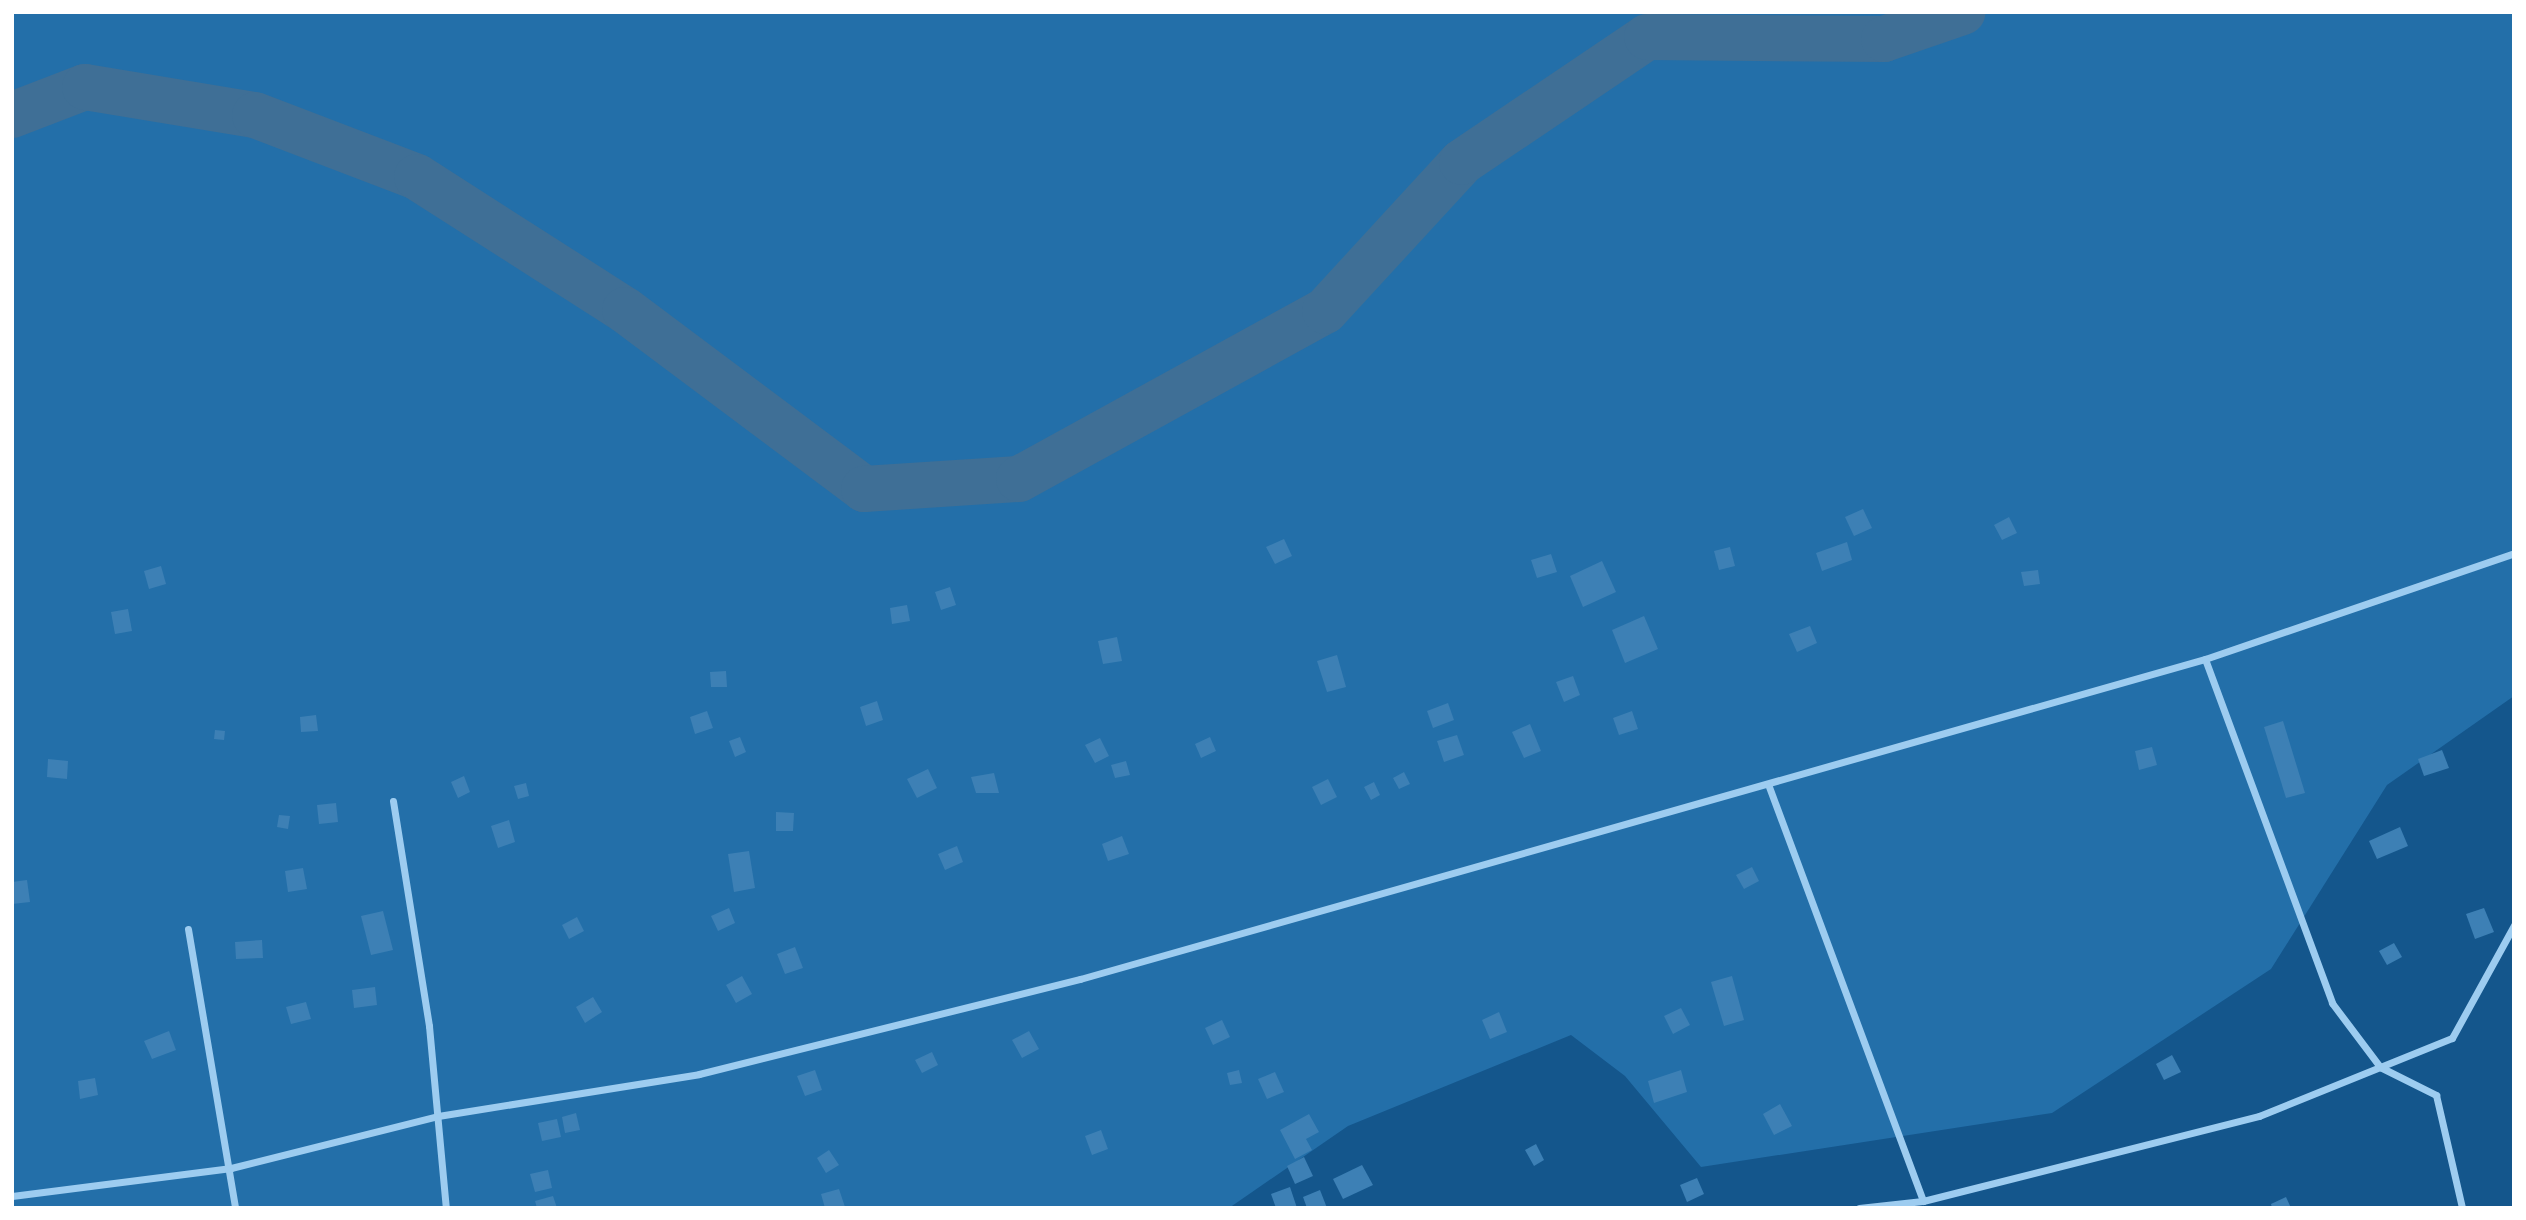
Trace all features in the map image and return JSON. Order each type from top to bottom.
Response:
[{"type":"street","points":[[12,1196],[231,1168],[438,1116],[738,1065],[1080,979],[2205,659],[2514,553]]},
{"type":"street","points":[[2205,659],[2332,1003],[2379,1067],[2436,1096],[2462,1208]]},
{"type":"street","points":[[1769,785],[1923,1201]]},
{"type":"street","points":[[393,801],[438,1116],[446,1208]]},
{"type":"street","points":[[1858,1208],[1923,1201],[2259,1116],[2452,1038],[2514,925]]},
{"type":"street","points":[[188,929],[196,1007],[231,1168],[235,1208]]},
{"type":"shaded area","points":[[12,12],[2514,12],[2514,696],[2387,785],[2271,969],[2052,1113],[1701,1167],[1625,1076],[1571,1035],[1348,1126],[1229,1208],[12,1208]]},
{"type":"building","points":[[1863,509],[1872,528],[1854,536],[1845,517]]},
{"type":"building","points":[[2009,517],[2017,533],[2002,540],[1994,525]]},
{"type":"building","points":[[1284,539],[1292,556],[1275,564],[1266,547]]},
{"type":"building","points":[[1847,542],[1852,560],[1822,571],[1816,553]]},
{"type":"building","points":[[1730,547],[1735,566],[1719,570],[1714,551]]},
{"type":"building","points":[[1551,554],[1557,572],[1537,578],[1531,560]]},
{"type":"building","points":[[1602,561],[1616,592],[1583,607],[1570,576]]},
{"type":"building","points":[[161,566],[166,584],[149,589],[144,571]]},
{"type":"building","points":[[2038,570],[2040,584],[2024,586],[2021,572]]},
{"type":"building","points":[[950,587],[956,605],[941,610],[935,592]]},
{"type":"building","points":[[907,605],[910,621],[892,624],[890,608]]},
{"type":"building","points":[[128,609],[132,631],[115,634],[111,612]]},
{"type":"building","points":[[1644,616],[1658,649],[1625,663],[1612,630]]},
{"type":"building","points":[[1810,626],[1817,643],[1797,652],[1789,634]]},
{"type":"building","points":[[1117,637],[1122,661],[1103,664],[1098,641]]},
{"type":"building","points":[[1337,655],[1346,687],[1327,692],[1317,661]]},
{"type":"building","points":[[726,671],[727,687],[711,687],[710,672]]},
{"type":"building","points":[[1573,676],[1580,695],[1564,702],[1556,682]]},
{"type":"building","points":[[877,701],[883,720],[866,726],[860,707]]},
{"type":"building","points":[[1448,703],[1454,720],[1433,728],[1427,711]]},
{"type":"building","points":[[707,711],[713,728],[695,734],[690,717]]},
{"type":"building","points":[[1632,711],[1638,729],[1619,735],[1613,718]]},
{"type":"building","points":[[316,715],[318,731],[301,732],[300,717]]},
{"type":"building","points":[[2283,721],[2305,793],[2286,798],[2264,727]]},
{"type":"building","points":[[1530,724],[1541,751],[1524,758],[1512,732]]},
{"type":"building","points":[[215,730],[225,731],[224,740],[214,739]]},
{"type":"building","points":[[1457,735],[1464,755],[1444,762],[1437,741]]},
{"type":"building","points":[[740,737],[746,752],[735,757],[729,741]]},
{"type":"building","points":[[1210,737],[1216,751],[1201,758],[1195,744]]},
{"type":"building","points":[[1100,738],[1109,756],[1095,763],[1085,745]]},
{"type":"building","points":[[2152,747],[2157,765],[2139,770],[2135,751]]},
{"type":"building","points":[[2442,750],[2449,768],[2424,776],[2418,759]]},
{"type":"building","points":[[48,759],[68,761],[67,779],[47,777]]},
{"type":"building","points":[[1126,761],[1130,775],[1115,778],[1111,765]]},
{"type":"building","points":[[928,769],[937,788],[917,798],[907,779]]},
{"type":"building","points":[[1404,772],[1410,784],[1399,789],[1393,778]]},
{"type":"building","points":[[994,773],[999,793],[976,793],[971,777]]},
{"type":"building","points":[[464,776],[470,792],[458,798],[451,782]]},
{"type":"building","points":[[1328,779],[1337,797],[1321,805],[1312,787]]},
{"type":"building","points":[[1374,782],[1380,795],[1371,800],[1364,787]]},
{"type":"building","points":[[526,783],[529,796],[518,799],[514,786]]},
{"type":"building","points":[[336,803],[338,822],[319,824],[317,805]]},
{"type":"building","points":[[776,812],[794,813],[793,831],[776,831]]},
{"type":"building","points":[[279,815],[290,816],[288,829],[277,827]]},
{"type":"building","points":[[509,820],[515,842],[498,848],[491,826]]},
{"type":"building","points":[[2400,827],[2408,846],[2377,859],[2369,841]]},
{"type":"building","points":[[1122,836],[1129,854],[1108,861],[1102,844]]},
{"type":"building","points":[[957,846],[963,862],[945,870],[938,854]]},
{"type":"building","points":[[749,851],[755,888],[734,892],[728,854]]},
{"type":"building","points":[[1752,867],[1759,881],[1744,889],[1736,875]]},
{"type":"building","points":[[303,868],[307,889],[288,892],[285,871]]},
{"type":"building","points":[[27,880],[30,902],[12,904],[12,882]]},
{"type":"building","points":[[729,908],[735,923],[718,931],[711,916]]},
{"type":"building","points":[[2484,908],[2494,932],[2475,939],[2466,914]]},
{"type":"building","points":[[383,911],[393,950],[371,955],[361,916]]},
{"type":"building","points":[[577,917],[584,931],[569,939],[562,925]]},
{"type":"building","points":[[262,940],[263,958],[236,959],[235,942]]},
{"type":"building","points":[[2394,943],[2402,957],[2387,965],[2379,951]]},
{"type":"building","points":[[795,947],[803,968],[785,974],[777,954]]},
{"type":"building","points":[[742,976],[752,994],[736,1003],[726,985]]},
{"type":"building","points":[[1732,976],[1744,1020],[1724,1026],[1711,982]]},
{"type":"building","points":[[375,987],[377,1005],[354,1008],[352,990]]},
{"type":"building","points":[[593,997],[602,1012],[585,1023],[576,1007]]},
{"type":"building","points":[[306,1002],[311,1019],[291,1024],[286,1007]]},
{"type":"building","points":[[1681,1008],[1690,1025],[1673,1034],[1664,1016]]},
{"type":"building","points":[[1499,1012],[1507,1032],[1490,1039],[1482,1020]]},
{"type":"building","points":[[1222,1020],[1230,1037],[1213,1045],[1205,1028]]},
{"type":"building","points":[[169,1031],[176,1050],[152,1059],[144,1041]]},
{"type":"building","points":[[1029,1031],[1039,1049],[1022,1058],[1012,1040]]},
{"type":"building","points":[[932,1052],[938,1065],[922,1073],[915,1060]]},
{"type":"building","points":[[2172,1055],[2181,1072],[2164,1080],[2156,1064]]},
{"type":"building","points":[[815,1070],[822,1090],[805,1096],[797,1076]]},
{"type":"building","points":[[1239,1070],[1242,1083],[1230,1085],[1227,1073]]},
{"type":"building","points":[[1681,1070],[1687,1092],[1654,1103],[1648,1081]]},
{"type":"building","points":[[1275,1072],[1284,1092],[1267,1099],[1258,1079]]},
{"type":"building","points":[[95,1078],[98,1095],[80,1099],[78,1081]]},
{"type":"building","points":[[1780,1104],[1792,1126],[1774,1135],[1763,1114]]},
{"type":"building","points":[[576,1113],[580,1130],[565,1133],[562,1117]]},
{"type":"building","points":[[1309,1114],[1319,1132],[1306,1139],[1312,1150],[1295,1159],[1280,1130]]},
{"type":"building","points":[[557,1119],[561,1137],[542,1141],[538,1123]]},
{"type":"building","points":[[1101,1130],[1108,1149],[1092,1155],[1085,1136]]},
{"type":"building","points":[[1536,1144],[1544,1160],[1534,1166],[1525,1150]]},
{"type":"building","points":[[829,1150],[839,1165],[826,1173],[817,1158]]},
{"type":"building","points":[[1304,1157],[1313,1176],[1295,1184],[1287,1166]]},
{"type":"building","points":[[1362,1165],[1373,1185],[1343,1199],[1333,1179]]},
{"type":"building","points":[[548,1170],[552,1188],[535,1192],[530,1174]]},
{"type":"building","points":[[1697,1178],[1704,1194],[1687,1202],[1680,1185]]},
{"type":"building","points":[[1290,1187],[1297,1208],[1276,1208],[1271,1194]]},
{"type":"building","points":[[839,1189],[845,1207],[825,1208],[821,1194]]},
{"type":"building","points":[[1320,1190],[1327,1208],[1307,1208],[1303,1197]]},
{"type":"building","points":[[553,1196],[557,1208],[537,1208],[535,1201]]},
{"type":"building","points":[[2286,1197],[2291,1208],[2272,1208],[2271,1204]]},
{"type":"waterway","points":[[12,115],[85,87],[255,115],[417,177],[625,310],[864,489],[1019,479],[1325,311],[1462,162],[1647,37],[1884,39],[1963,12]]}]
